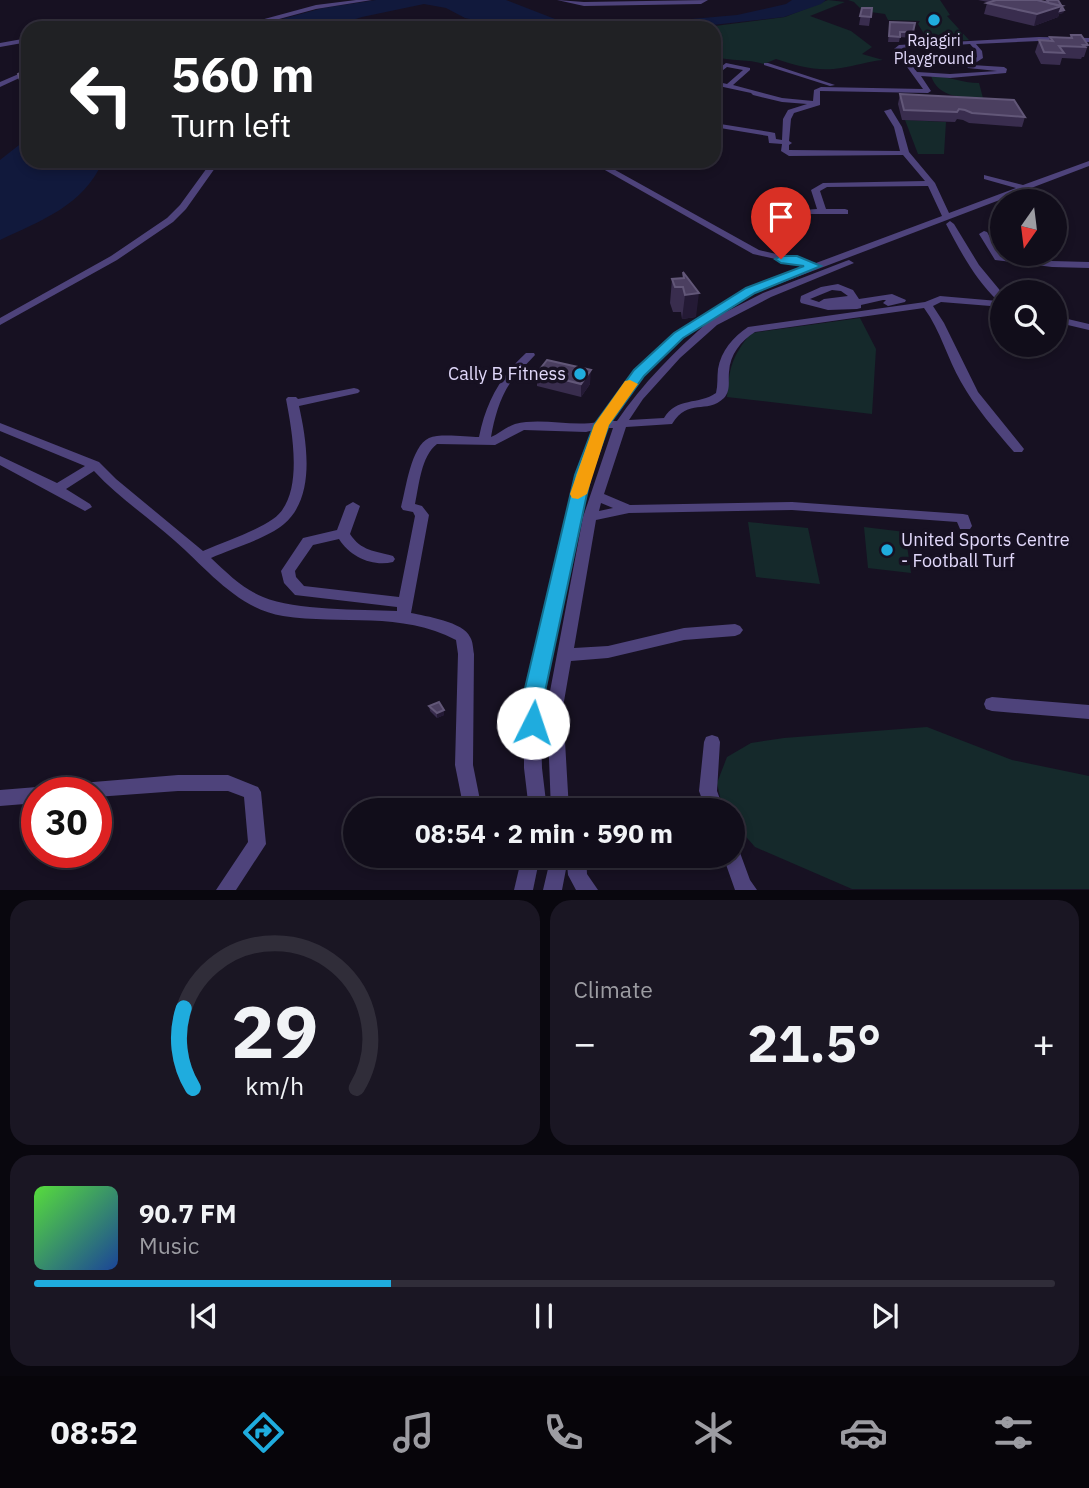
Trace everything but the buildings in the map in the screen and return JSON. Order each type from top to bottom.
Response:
[{"type":"street","points":[[264,21],[316,7],[369,0]]},
{"type":"street","points":[[560,0],[571,4],[596,4],[705,0]]},
{"type":"street","points":[[104,21],[114,19]]},
{"type":"street","points":[[0,37],[21,37]]},
{"type":"street","points":[[817,103],[818,89],[928,91],[897,48],[1050,38],[1089,40]]},
{"type":"street","points":[[0,46],[21,39]]},
{"type":"street","points":[[915,74],[950,76],[1003,72],[1004,69],[998,67],[970,67],[968,65],[981,58],[971,42]]},
{"type":"street","points":[[766,64],[842,89]]},
{"type":"street","points":[[721,69],[726,65],[748,69],[729,85]]},
{"type":"street","points":[[0,83],[21,73]]},
{"type":"street","points":[[721,84],[782,100],[817,103]]},
{"type":"street","points":[[817,103],[791,113],[787,119],[788,143],[785,151],[789,154],[905,153]]},
{"type":"street","points":[[888,111],[898,127],[905,153],[930,183],[948,221],[990,290]]},
{"type":"street","points":[[721,126],[770,134],[772,141],[788,143]]},
{"type":"street","points":[[559,798],[555,706],[590,517],[621,423],[639,397],[676,356],[713,323],[767,295],[1089,163]]},
{"type":"street","points":[[0,317],[107,257],[163,219],[203,168]]},
{"type":"street","points":[[0,322],[114,258],[165,224],[183,207],[211,168]]},
{"type":"street","points":[[606,168],[756,252],[815,266]]},
{"type":"street","points":[[616,168],[762,250],[765,255]]},
{"type":"street","points":[[1041,189],[1089,171]]},
{"type":"street","points":[[987,177],[1025,188]]},
{"type":"street","points":[[822,212],[815,193],[820,187],[930,183]]},
{"type":"street","points":[[538,798],[533,768],[532,701],[583,475],[602,425],[639,373],[702,312],[815,266],[990,208]]},
{"type":"street","points":[[804,212],[845,212]]},
{"type":"street","points":[[984,234],[998,258],[1089,265]]},
{"type":"street","points":[[405,610],[422,515],[418,509],[408,507],[419,460],[427,445],[434,440],[495,440],[514,428],[524,426],[586,428],[668,421],[671,412],[684,404],[708,401],[719,396],[723,390],[723,370],[727,356],[739,337],[752,329],[883,306],[901,300],[880,297],[870,302],[843,305],[824,302],[855,298],[847,289],[838,286],[819,291],[805,298],[805,301],[837,308],[883,306],[927,304],[940,299],[990,301]]},
{"type":"street","points":[[927,304],[939,319],[965,380],[1018,449]]},
{"type":"street","points":[[1067,322],[1089,327]]},
{"type":"street","points":[[484,441],[491,409],[500,387],[530,355]]},
{"type":"street","points":[[202,556],[281,520],[286,512],[299,481],[299,433],[293,402],[354,391]]},
{"type":"street","points":[[0,428],[95,465],[111,482],[202,556],[240,592],[282,610],[405,610]]},
{"type":"street","points":[[0,460],[57,489],[85,507]]},
{"type":"street","points":[[57,489],[95,465]]},
{"type":"street","points":[[596,496],[629,509]]},
{"type":"street","points":[[343,534],[353,506]]},
{"type":"street","points":[[590,517],[629,509],[792,506],[963,518],[965,526]]},
{"type":"street","points":[[343,534],[308,541],[288,571],[289,579],[300,591],[405,610],[463,637],[466,654],[464,765],[471,798]]},
{"type":"street","points":[[343,534],[353,550],[360,554],[388,559]]},
{"type":"street","points":[[566,655],[608,652],[684,634],[735,630]]},
{"type":"street","points":[[992,704],[1089,712]]},
{"type":"street","points":[[711,798],[708,791],[712,742]]},
{"type":"street","points":[[112,790],[228,783],[252,792],[257,844],[225,890]]},
{"type":"street","points":[[0,798],[21,796]]},
{"type":"street","points":[[523,890],[528,868]]},
{"type":"street","points":[[552,890],[557,868]]},
{"type":"street","points":[[576,868],[579,881],[589,890]]},
{"type":"street","points":[[736,868],[743,886],[748,890]]},
{"type":"green space","points":[[828,0],[845,2],[810,16],[851,31],[872,47],[862,54],[883,60],[841,68],[816,69],[776,59],[764,64],[721,58],[721,25],[785,17]]},
{"type":"green space","name":"Rajagiri Playground","points":[[848,0],[940,0],[950,15],[947,16],[969,40],[929,42],[918,24],[920,21],[888,20],[885,14],[863,11]]},
{"type":"green space","points":[[931,76],[979,83],[983,98],[946,93],[935,84]]},
{"type":"green space","points":[[905,120],[946,122],[944,154],[918,154]]},
{"type":"green space","points":[[860,318],[876,349],[872,414],[727,397],[733,363],[751,333]]},
{"type":"green space","points":[[748,522],[808,528],[820,584],[756,577]]},
{"type":"green space","name":"United Sports Centre - Football Turf","points":[[864,527],[905,532],[911,573],[868,568]]},
{"type":"green space","points":[[927,727],[1012,760],[1089,776],[1089,889],[852,889],[755,847],[745,836],[745,798],[720,798],[717,783],[727,757],[751,743]]},
{"type":"water","points":[[376,0],[506,0],[555,19],[587,21],[481,21],[465,18],[446,8],[424,4],[349,21],[274,21],[323,8]]},
{"type":"water","points":[[792,0],[826,0],[784,17],[721,24],[721,21],[668,21],[737,15],[786,4]]},
{"type":"water","points":[[21,144],[21,168],[99,168],[84,190],[60,210],[0,240],[0,160]]},
{"type":"slow traffic","points":[[578,494],[602,425],[630,384]]},
{"type":"place","name":"Rajagiri Playground","points":[[934,20]]},
{"type":"place","name":"Cally B Fitness","points":[[580,374]]},
{"type":"place","name":"United Sports Centre - Football Turf","points":[[887,550]]},
{"type":"route","points":[[533,723],[532,701],[583,475],[602,425],[639,373],[678,335],[751,290],[815,266],[803,261],[781,259]]}]
